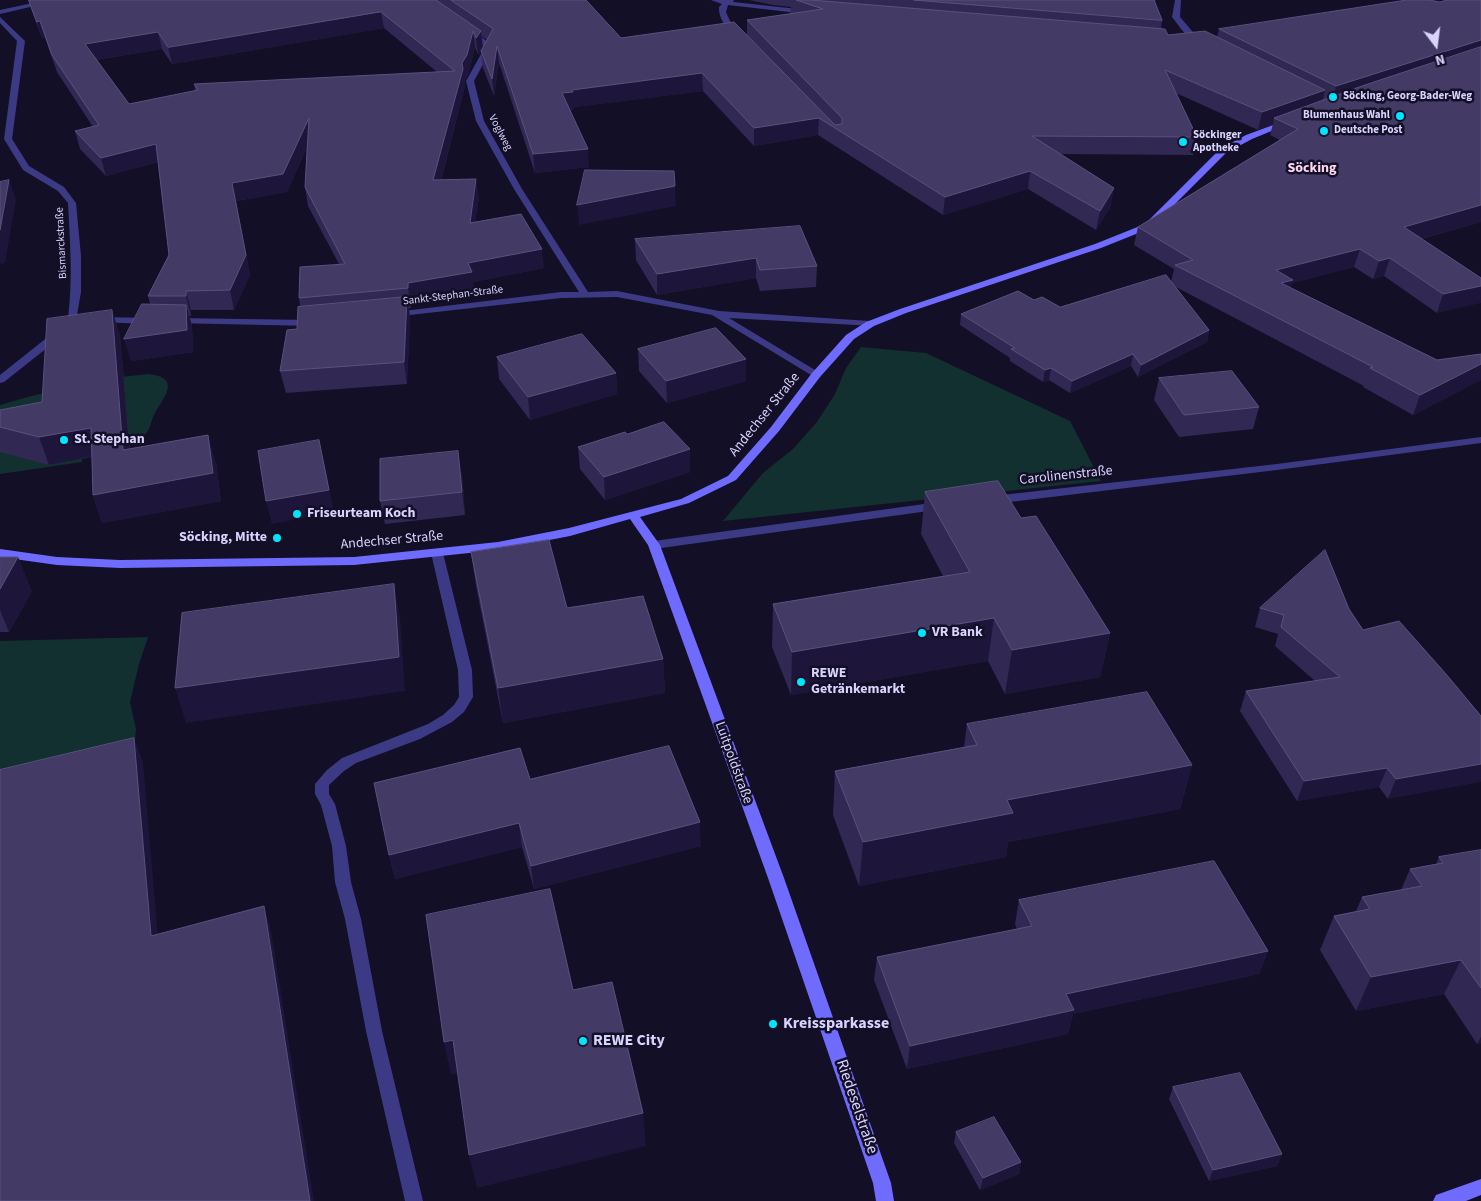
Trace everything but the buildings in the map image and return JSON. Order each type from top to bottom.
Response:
[{"type":"street","points":[[0,12],[57,0]]},
{"type":"street","points":[[714,0],[812,12]]},
{"type":"street","points":[[1178,0],[1176,17],[1189,34],[1207,46],[1194,44]]},
{"type":"street","points":[[728,1],[722,8],[722,15],[743,40]]},
{"type":"street","name":"Bismarckstraße","points":[[0,19],[21,40],[8,139],[26,168],[61,189],[72,203],[76,256],[75,301],[83,319]]},
{"type":"street","name":"Voglweg","points":[[459,26],[489,46],[470,81],[480,121],[518,189],[585,294]]},
{"type":"street","name":"Andechser Straße","points":[[0,553],[57,561],[130,564],[354,561],[498,546],[570,532],[685,502],[732,478],[775,430],[816,375],[850,338],[870,324],[903,311],[1098,246],[1148,226],[1223,151],[1249,137],[1299,119]]},
{"type":"street","name":"Sankt-Stephan-Straße","points":[[382,317],[585,294],[617,294],[715,313],[870,324]]},
{"type":"street","name":"Sankt-Stephan-Straße","points":[[715,313],[816,375]]},
{"type":"street","points":[[0,380],[53,338],[83,319],[283,324],[320,322]]},
{"type":"street","name":"Carolinenstraße","points":[[981,501],[1277,468],[1481,440]]},
{"type":"street","points":[[654,545],[953,505]]},
{"type":"street","name":"Luitpoldstraße","points":[[634,516],[654,545],[776,878],[823,1014]]},
{"type":"street","points":[[414,1201],[374,1031],[353,919],[342,874],[339,846],[328,804],[322,794],[322,784],[336,768],[351,759],[424,732],[445,720],[456,711],[465,698],[467,686],[465,670],[437,553]]},
{"type":"street","name":"Riedeselstraße","points":[[823,1014],[882,1183],[884,1201]]},
{"type":"street","points":[[1442,1201],[1481,1186]]},
{"type":"green space","points":[[861,347],[926,353],[1070,421],[1101,481],[723,521],[763,473],[793,449],[817,422],[835,394],[846,368]]},
{"type":"green space","points":[[149,374],[165,379],[168,389],[148,431],[136,441],[125,445],[82,453],[82,462],[0,474],[0,405],[73,386]]},
{"type":"green space","points":[[148,637],[130,702],[136,729],[135,740],[129,750],[0,789],[0,641]]},
{"type":"place","name":"Söcking, Georg-Bader-Weg","points":[[1333,97]]},
{"type":"place","name":"Blumenhaus Wahl","points":[[1400,116]]},
{"type":"place","name":"Deutsche Post","points":[[1324,131]]},
{"type":"place","name":"Söckinger Apotheke","points":[[1183,142]]},
{"type":"place","name":"St. Stephan","points":[[64,440]]},
{"type":"place","name":"Friseurteam Koch","points":[[297,514]]},
{"type":"place","name":"Söcking, Mitte","points":[[277,538]]},
{"type":"place","name":"VR Bank","points":[[922,633]]},
{"type":"place","name":"REWE Getränkemarkt","points":[[801,682]]},
{"type":"place","name":"Kreissparkasse","points":[[773,1024]]},
{"type":"place","name":"REWE City","points":[[583,1041]]},
{"type":"district","name":"Söcking","points":[[1312,169]]}]
